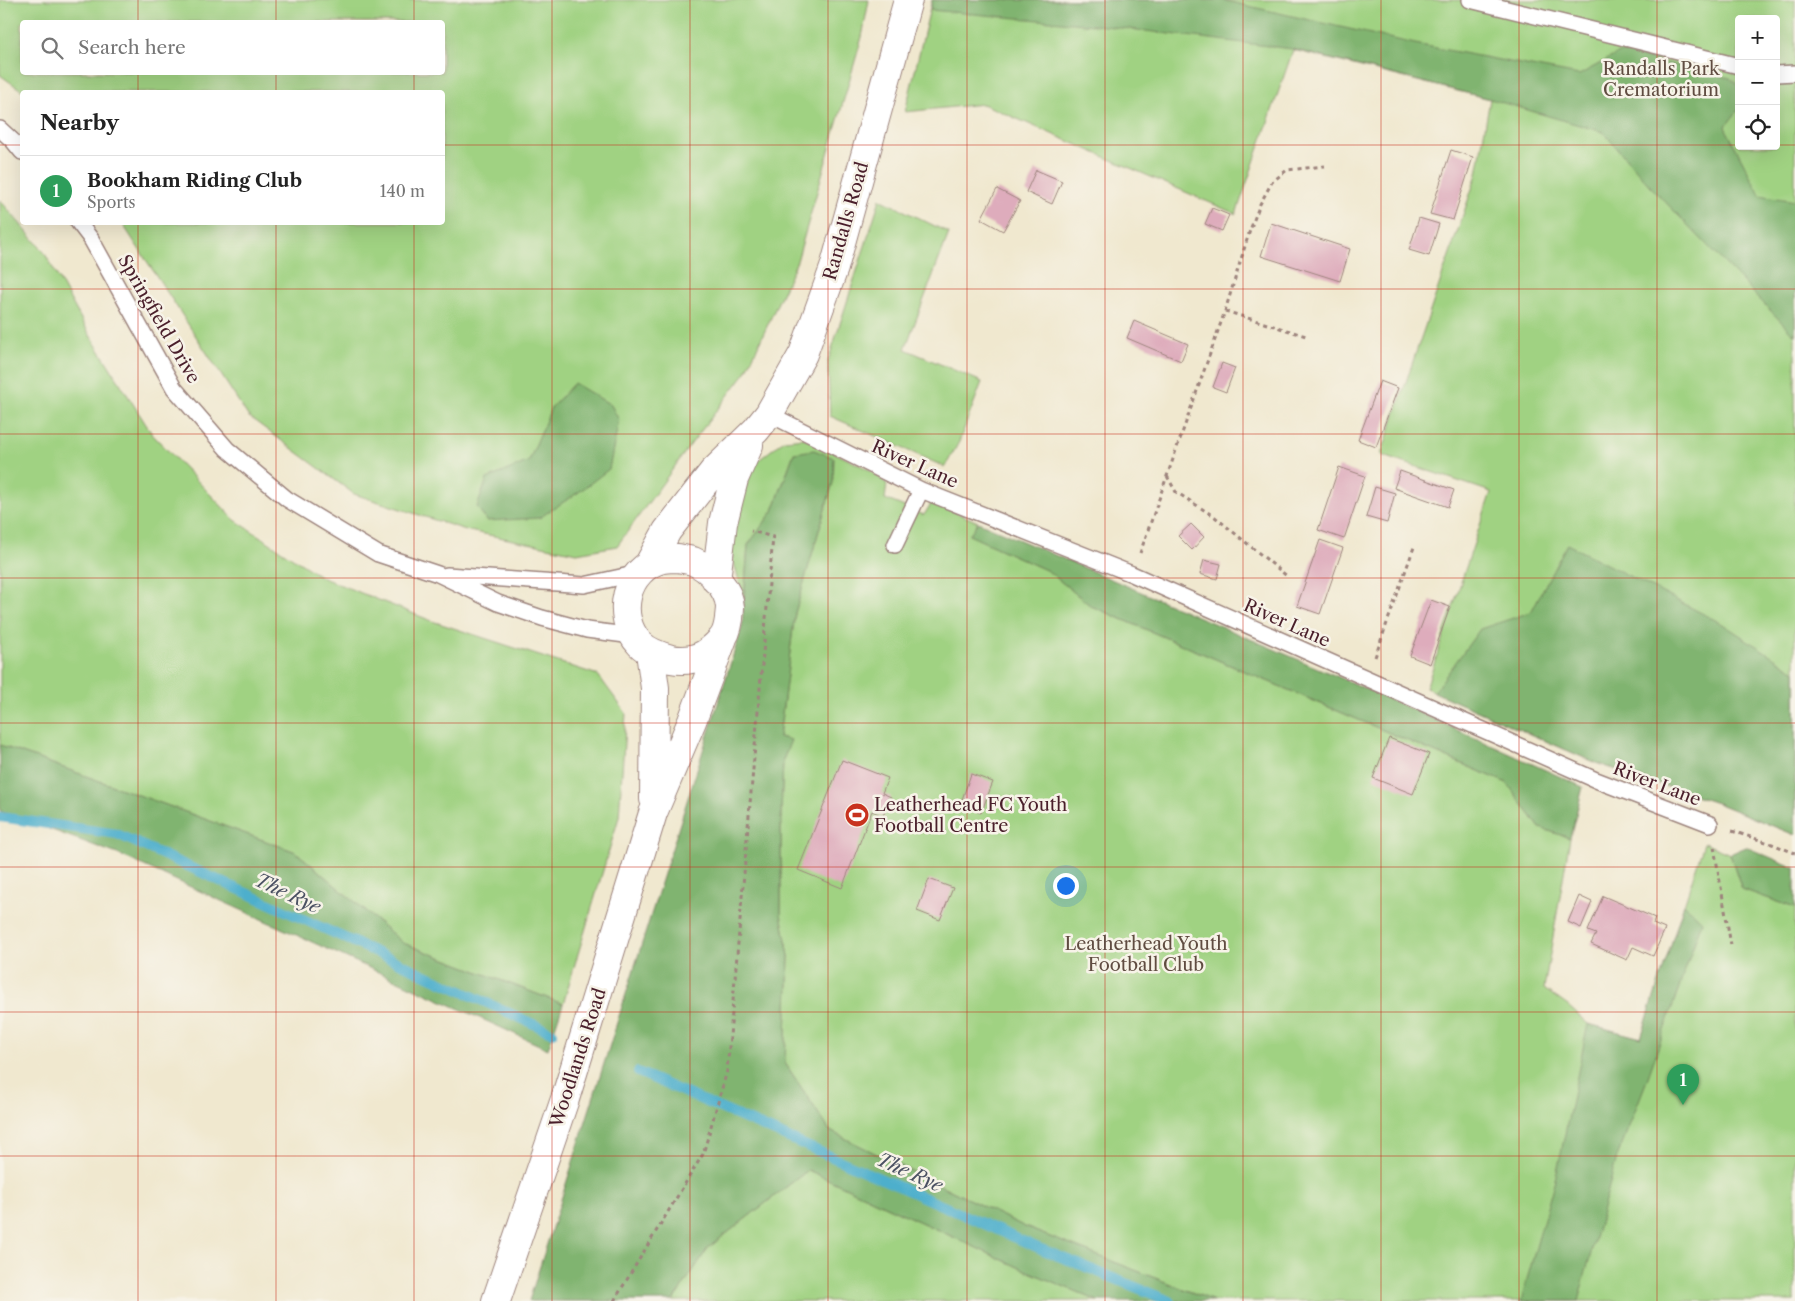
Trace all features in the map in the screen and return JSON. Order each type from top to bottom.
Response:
[{"type":"main road","name":"Randalls Road","points":[[762,422],[804,354],[834,268],[908,0]]},
{"type":"main road","points":[[716,580],[723,522],[734,479],[762,422]]},
{"type":"main road","points":[[644,568],[663,559],[678,558],[693,561],[706,569],[726,592],[730,607],[728,626],[723,638],[709,652],[695,659],[681,661],[642,644],[626,620],[624,603],[629,587],[644,568],[667,531],[713,472],[762,422]]},
{"type":"main road","name":"Woodlands Road","points":[[496,1301],[566,1099],[653,813],[692,721],[723,638]]},
{"type":"main road","name":"Woodlands Road","points":[[642,644],[655,688],[653,813]]},
{"type":"lane","points":[[1470,0],[1735,65]]},
{"type":"lane","points":[[1780,74],[1795,73]]},
{"type":"lane","points":[[0,129],[20,150]]},
{"type":"lane","name":"Springfield Drive","points":[[80,225],[91,239],[174,388],[227,449],[287,500],[378,554],[438,574],[498,602],[542,618],[642,644]]},
{"type":"lane","name":"River Lane","points":[[762,422],[921,490],[1132,574],[1596,780],[1710,824]]},
{"type":"lane","points":[[895,545],[921,490]]},
{"type":"lane","name":"Springfield Drive","points":[[438,574],[584,585],[644,568]]},
{"type":"path","points":[[1132,574],[1225,311],[1260,204],[1272,182],[1287,170],[1325,166]]},
{"type":"path","points":[[1225,311],[1306,336]]},
{"type":"path","points":[[1167,476],[1176,492],[1215,517],[1288,577]]},
{"type":"path","points":[[614,1301],[703,1154],[727,1071],[773,537],[723,522]]},
{"type":"path","points":[[1367,679],[1414,547]]},
{"type":"path","points":[[1710,824],[1731,945]]},
{"type":"path","name":"River Lane","points":[[1710,824],[1772,844],[1795,854]]},
{"type":"green space","points":[[0,0],[869,0],[862,37],[797,261],[746,372],[617,546],[577,553],[469,531],[354,494],[248,416],[123,225],[445,225],[445,90],[21,90],[0,75]]},
{"type":"green space","points":[[932,0],[1795,0],[1795,835],[1717,803],[1596,763],[1426,688],[1491,492],[1381,455],[1477,174],[1490,99],[1293,50],[1236,214],[983,104],[905,112]]},
{"type":"green space","name":"Randalls Park Crematorium","points":[[932,0],[1222,0],[1415,44],[1579,75],[1621,52],[1730,78],[1735,82],[1735,114],[1725,127],[1735,150],[1737,150],[1760,195],[1795,201],[1795,336],[1650,186],[1603,132],[1490,99],[1292,49],[1105,26],[930,10]]},
{"type":"green space","points":[[880,199],[949,233],[905,349],[982,382],[959,442],[945,467],[830,416],[828,361]]},
{"type":"green space","points":[[0,200],[44,252],[91,337],[152,434],[235,520],[323,578],[432,621],[598,675],[626,713],[619,817],[563,1004],[403,943],[296,852],[0,745]]},
{"type":"green space","points":[[574,383],[611,405],[619,420],[609,469],[579,492],[539,518],[487,521],[477,507],[487,479],[529,461],[551,408]]},
{"type":"green space","name":"Leatherhead Youth Football Club","points":[[804,438],[868,469],[887,484],[885,499],[924,515],[932,502],[978,522],[970,535],[1048,571],[1091,606],[1507,783],[1540,828],[1570,838],[1544,989],[1568,1006],[1588,1024],[1641,1038],[1704,843],[1730,854],[1742,889],[1795,908],[1795,1301],[1214,1301],[1027,1228],[830,1131],[785,1063],[789,956],[781,914],[781,813],[783,760],[790,740],[779,737],[795,613],[833,482],[833,458],[794,453],[773,511],[748,545],[744,599],[726,535],[755,463],[784,440]]},
{"type":"green space","points":[[814,450],[834,458],[833,482],[795,613],[779,737],[791,740],[783,760],[781,813],[781,914],[789,956],[785,1063],[830,1131],[1027,1228],[1214,1301],[1098,1301],[1018,1267],[808,1170],[708,1248],[673,1301],[529,1301],[742,627],[748,545],[773,511],[794,453]]},
{"type":"green space","points":[[978,522],[1376,693],[1583,787],[1570,838],[1540,828],[1507,783],[1091,606],[1048,571],[969,535]]},
{"type":"green space","points":[[1567,544],[1721,623],[1795,671],[1795,835],[1717,803],[1596,763],[1434,692],[1480,629],[1531,612]]},
{"type":"green space","points":[[0,745],[296,852],[403,943],[563,1004],[548,1049],[120,855],[0,811]]},
{"type":"green space","points":[[1746,847],[1795,868],[1795,908],[1742,889],[1730,854]]},
{"type":"green space","points":[[1684,904],[1702,921],[1647,1080],[1617,1157],[1578,1301],[1521,1301],[1557,1172],[1588,1024],[1641,1038]]},
{"type":"green space","points":[[808,1170],[1018,1267],[1098,1301],[673,1301],[708,1248]]},
{"type":"building","points":[[1451,150],[1473,157],[1453,220],[1430,214]]},
{"type":"building","points":[[1036,170],[1062,181],[1052,204],[1026,192]]},
{"type":"building","points":[[997,189],[1020,201],[1003,231],[981,219]]},
{"type":"building","points":[[1212,208],[1229,215],[1222,231],[1205,224]]},
{"type":"building","points":[[1419,218],[1439,224],[1429,256],[1409,250]]},
{"type":"building","points":[[1271,223],[1350,249],[1340,281],[1261,256]]},
{"type":"building","points":[[1134,321],[1188,344],[1181,361],[1127,338]]},
{"type":"building","points":[[1222,363],[1235,368],[1226,392],[1213,387]]},
{"type":"building","points":[[1380,381],[1398,388],[1376,447],[1358,440]]},
{"type":"building","points":[[1339,467],[1365,476],[1344,539],[1318,530]]},
{"type":"building","points":[[1400,471],[1454,490],[1448,507],[1394,488]]},
{"type":"building","points":[[1375,487],[1395,493],[1387,523],[1366,517]]},
{"type":"building","points":[[1191,524],[1204,537],[1192,550],[1178,536]]},
{"type":"building","points":[[1320,540],[1343,548],[1320,614],[1297,606]]},
{"type":"building","points":[[1204,560],[1221,564],[1217,579],[1200,574]]},
{"type":"building","points":[[1431,600],[1450,607],[1430,664],[1410,656]]},
{"type":"building","points":[[1389,738],[1429,754],[1413,794],[1373,778]]},
{"type":"building","points":[[842,760],[888,778],[882,793],[891,797],[883,816],[872,811],[842,888],[798,870]]},
{"type":"building","points":[[971,774],[993,782],[981,813],[960,805]]},
{"type":"building","points":[[929,879],[953,888],[940,920],[917,911]]},
{"type":"building","points":[[1579,896],[1592,902],[1581,928],[1568,922]]},
{"type":"building","points":[[1603,896],[1655,918],[1653,924],[1665,929],[1653,956],[1633,947],[1627,960],[1591,944],[1596,934],[1588,931]]},
{"type":"waterway","name":"The Rye","points":[[0,817],[117,834],[553,1033]]},
{"type":"waterway","name":"The Rye","points":[[638,1072],[1041,1249],[1170,1301]]},
{"type":"place","name":"Leatherhead FC Youth Football Centre","points":[[857,815]]},
{"type":"place","name":"Bookham Riding Club","points":[[1683,1105]]}]
